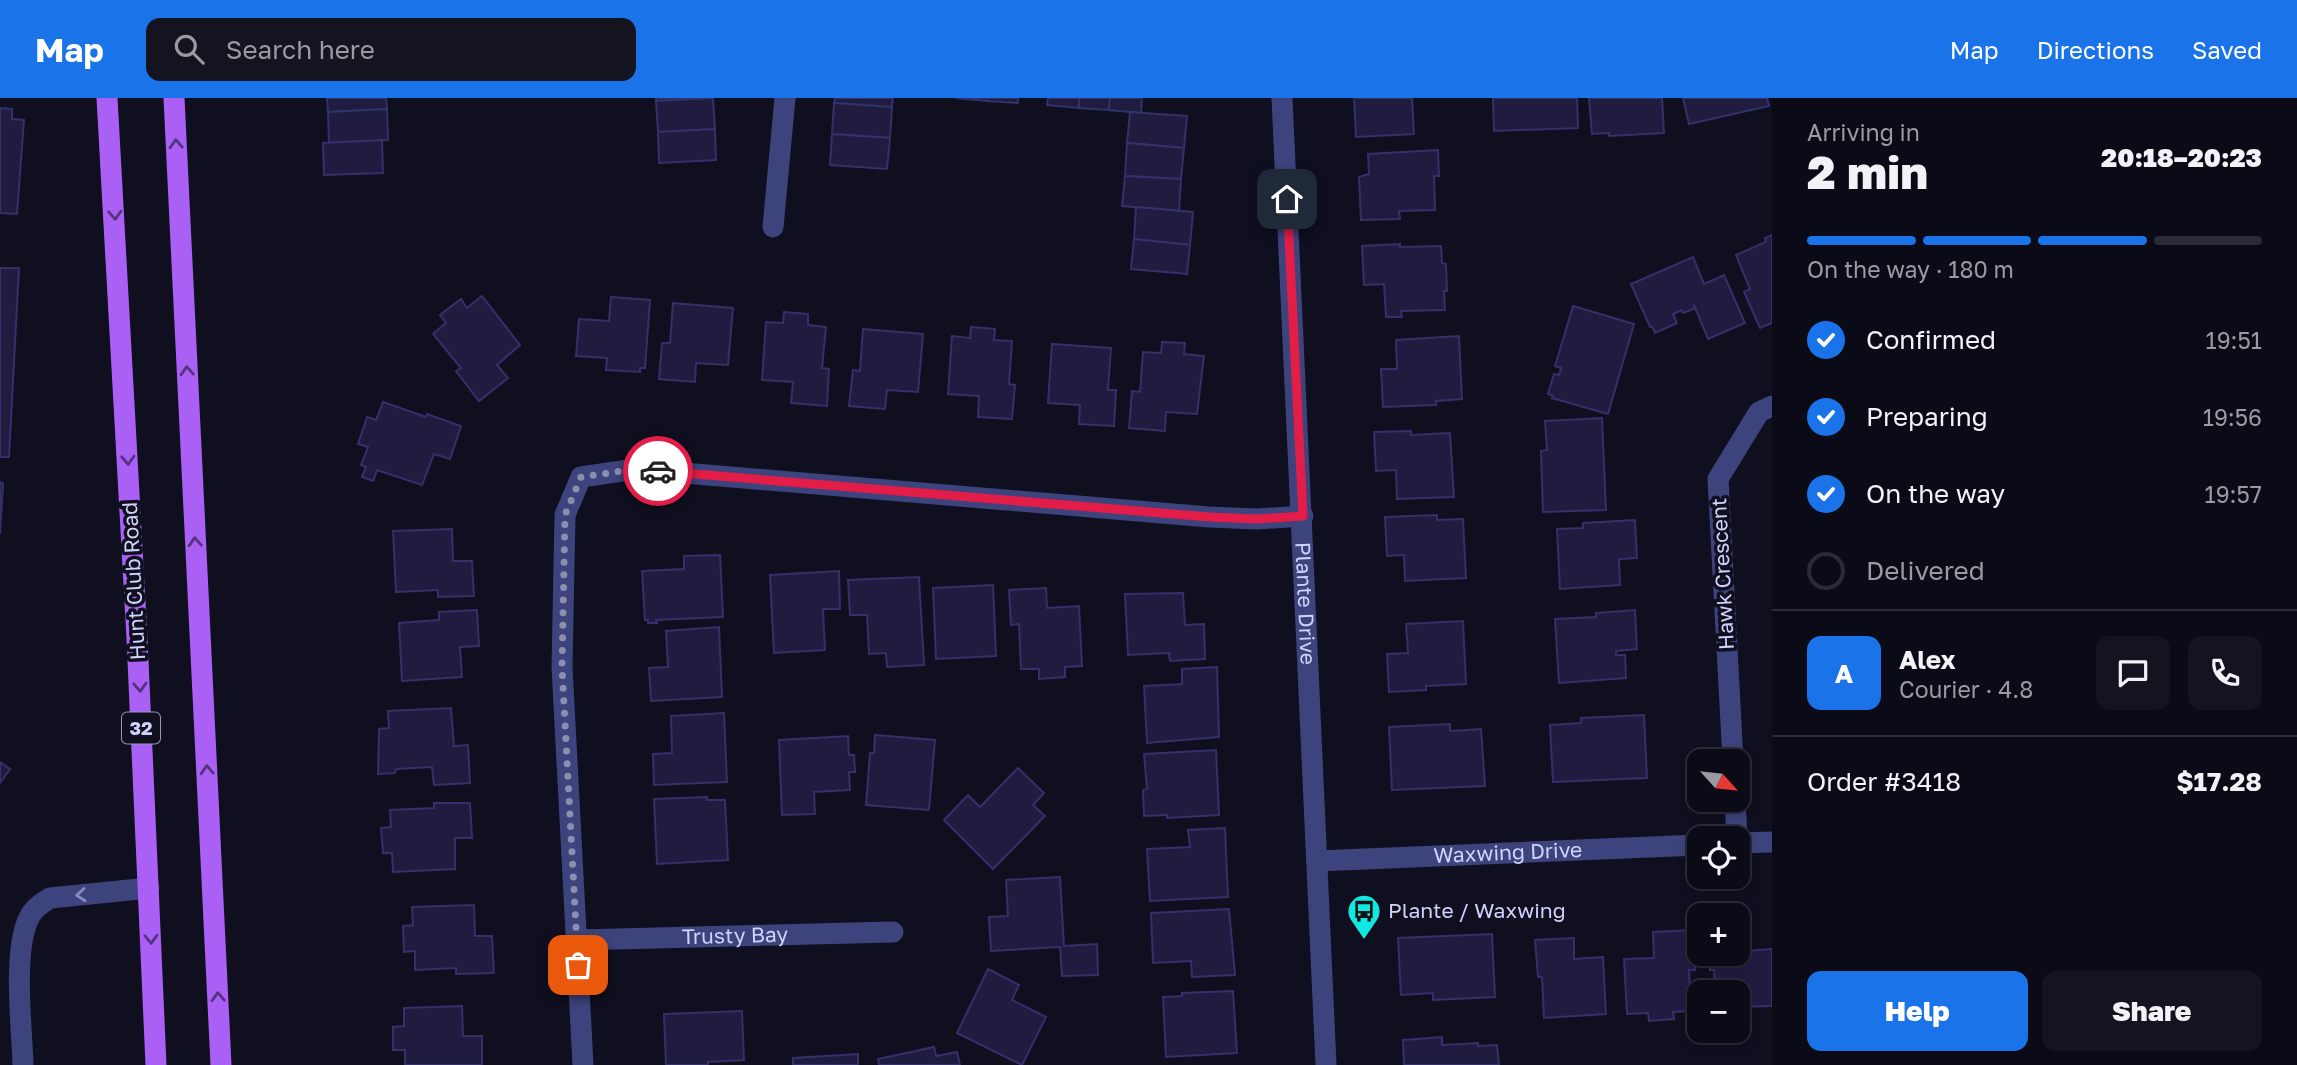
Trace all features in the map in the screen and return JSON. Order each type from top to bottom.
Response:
[{"type":"main road","name":"Hunt Club Road","points":[[107,98],[136,610],[156,1065]]},
{"type":"main road","points":[[174,98],[221,1065]]},
{"type":"street","points":[[774,227],[785,98]]},
{"type":"street","name":"Plante Drive","points":[[1282,98],[1326,1065]]},
{"type":"street","name":"Hawk Crescent","points":[[1732,749],[1718,479],[1759,412],[1772,406]]},
{"type":"street","points":[[583,1065],[562,667],[565,515],[581,477],[636,469],[1209,517],[1257,519],[1303,516]]},
{"type":"street","points":[[1750,841],[1772,842]]},
{"type":"street","name":"Waxwing Drive","points":[[1317,861],[1687,846]]},
{"type":"street","points":[[23,1065],[20,958],[30,914],[50,898],[149,888]]},
{"type":"street","name":"Trusty Bay","points":[[577,940],[893,932]]},
{"type":"building","points":[[327,98],[386,98],[387,109],[328,112]]},
{"type":"building","points":[[656,98],[702,98],[656,101]]},
{"type":"building","points":[[713,98],[715,129],[658,132],[656,101]]},
{"type":"building","points":[[835,98],[893,98],[892,107],[834,103]]},
{"type":"building","points":[[955,98],[987,98],[987,101]]},
{"type":"building","points":[[987,98],[1018,98],[1018,103],[987,101]]},
{"type":"building","points":[[1048,98],[1079,98],[1079,108],[1047,105]]},
{"type":"building","points":[[1079,98],[1110,98],[1109,110],[1079,108]]},
{"type":"building","points":[[1110,98],[1142,98],[1141,113],[1109,110]]},
{"type":"building","points":[[1354,98],[1412,98],[1414,134],[1356,137]]},
{"type":"building","points":[[1493,98],[1577,98],[1578,128],[1494,131]]},
{"type":"building","points":[[1589,98],[1662,98],[1664,133],[1609,136],[1609,133],[1592,134]]},
{"type":"building","points":[[1683,98],[1767,98],[1769,106],[1689,124]]},
{"type":"building","points":[[834,103],[892,107],[890,138],[832,134]]},
{"type":"building","points":[[0,108],[12,109],[12,119],[24,120],[17,214],[0,213]]},
{"type":"building","points":[[387,109],[388,140],[329,143],[328,112]]},
{"type":"building","points":[[1130,112],[1187,116],[1184,148],[1127,143]]},
{"type":"building","points":[[715,129],[716,160],[659,163],[658,132]]},
{"type":"building","points":[[832,134],[890,138],[887,169],[830,165]]},
{"type":"building","points":[[382,140],[383,173],[324,175],[323,143]]},
{"type":"building","points":[[1127,143],[1184,148],[1181,179],[1125,176]]},
{"type":"building","points":[[1438,150],[1439,176],[1434,176],[1435,210],[1399,211],[1400,219],[1361,220],[1359,177],[1369,174],[1368,154]]},
{"type":"building","points":[[1125,176],[1181,179],[1179,211],[1122,206]]},
{"type":"building","points":[[1136,207],[1193,212],[1190,245],[1134,239]]},
{"type":"building","points":[[1772,235],[1772,323],[1760,328],[1744,292],[1750,289],[1736,255],[1766,242],[1765,238]]},
{"type":"building","points":[[1134,239],[1190,245],[1187,274],[1131,269]]},
{"type":"building","points":[[1400,244],[1400,247],[1441,246],[1442,263],[1446,264],[1445,310],[1401,311],[1402,317],[1386,317],[1384,284],[1364,285],[1362,246]]},
{"type":"building","points":[[1693,257],[1704,284],[1724,275],[1745,323],[1708,339],[1694,305],[1694,309],[1673,314],[1677,323],[1655,333],[1631,284]]},
{"type":"building","points":[[0,268],[19,268],[9,457],[0,457]]},
{"type":"building","points":[[482,296],[520,345],[497,365],[508,378],[479,401],[456,371],[461,368],[433,334],[446,323],[440,315],[461,299],[467,308]]},
{"type":"building","points":[[611,297],[650,300],[645,368],[640,368],[640,372],[606,370],[607,358],[576,356],[579,319],[609,321]]},
{"type":"building","points":[[673,303],[733,308],[728,365],[696,363],[695,382],[659,379],[662,343],[670,343]]},
{"type":"building","points":[[1573,306],[1634,324],[1608,414],[1552,398],[1553,396],[1548,394],[1554,374],[1559,375],[1561,368],[1555,366]]},
{"type":"building","points":[[784,312],[808,314],[808,325],[826,327],[822,368],[829,369],[827,406],[791,403],[793,382],[762,380],[766,322],[783,323]]},
{"type":"building","points":[[971,327],[995,329],[994,340],[1012,341],[1009,384],[1015,385],[1012,419],[978,417],[979,396],[948,394],[952,336],[970,338]]},
{"type":"building","points":[[863,329],[923,334],[918,392],[887,390],[885,409],[849,406],[853,370],[860,371]]},
{"type":"building","points":[[1459,336],[1462,399],[1436,401],[1436,405],[1383,407],[1381,369],[1397,369],[1396,340]]},
{"type":"building","points":[[1162,342],[1185,343],[1184,354],[1204,356],[1197,414],[1166,412],[1165,431],[1129,428],[1132,391],[1140,392],[1143,352],[1161,353]]},
{"type":"building","points":[[1052,344],[1111,348],[1108,390],[1116,390],[1114,426],[1079,424],[1080,405],[1048,403]]},
{"type":"building","points":[[383,402],[461,426],[450,459],[434,454],[422,485],[377,470],[373,481],[362,477],[366,467],[361,465],[368,447],[358,444],[367,417],[376,420]]},
{"type":"building","points":[[1602,418],[1606,510],[1543,512],[1541,451],[1547,450],[1545,421]]},
{"type":"building","points":[[1411,431],[1411,435],[1450,433],[1454,497],[1397,499],[1396,470],[1376,471],[1374,432]]},
{"type":"building","points":[[0,482],[3,483],[0,534]]},
{"type":"building","points":[[1437,515],[1437,520],[1463,519],[1466,578],[1405,581],[1404,555],[1387,556],[1385,517]]},
{"type":"building","points":[[1635,520],[1637,558],[1619,559],[1620,585],[1560,589],[1557,529],[1583,528],[1583,523]]},
{"type":"building","points":[[452,529],[453,561],[472,561],[474,596],[438,597],[438,590],[396,592],[393,531]]},
{"type":"building","points":[[720,555],[723,617],[656,620],[657,623],[648,623],[648,620],[645,620],[642,571],[684,569],[684,556]]},
{"type":"building","points":[[839,571],[840,609],[823,609],[825,650],[774,653],[770,575]]},
{"type":"building","points":[[919,577],[924,665],[887,667],[886,653],[869,654],[867,615],[850,615],[848,580]]},
{"type":"building","points":[[993,585],[996,656],[936,659],[933,588]]},
{"type":"building","points":[[1046,588],[1047,608],[1079,606],[1082,666],[1065,667],[1065,677],[1039,679],[1039,669],[1021,669],[1019,624],[1011,625],[1009,590]]},
{"type":"building","points":[[1183,593],[1185,625],[1204,624],[1205,659],[1170,661],[1169,653],[1128,655],[1125,594]]},
{"type":"building","points":[[477,610],[479,646],[460,647],[462,677],[402,681],[399,623],[439,620],[439,612]]},
{"type":"building","points":[[1635,610],[1637,649],[1616,651],[1616,655],[1625,655],[1626,678],[1559,683],[1555,619],[1596,617],[1596,613]]},
{"type":"building","points":[[1463,621],[1466,684],[1426,686],[1426,690],[1389,692],[1387,654],[1408,653],[1406,624]]},
{"type":"building","points":[[719,627],[722,697],[651,701],[649,668],[668,667],[666,631]]},
{"type":"building","points":[[1217,667],[1219,737],[1147,743],[1144,686],[1182,684],[1182,669]]},
{"type":"building","points":[[451,708],[454,746],[468,745],[470,783],[434,785],[432,767],[396,769],[395,773],[378,774],[379,729],[389,728],[388,711]]},
{"type":"building","points":[[724,713],[727,782],[654,785],[653,754],[672,753],[671,716]]},
{"type":"building","points":[[1644,715],[1647,778],[1553,782],[1550,725],[1581,723],[1581,718]]},
{"type":"building","points":[[1450,724],[1450,731],[1481,729],[1485,786],[1392,790],[1389,727]]},
{"type":"building","points":[[875,735],[935,740],[929,810],[866,805],[870,753],[874,753]]},
{"type":"building","points":[[848,736],[849,755],[854,755],[855,772],[849,772],[850,790],[814,792],[815,814],[782,815],[779,740]]},
{"type":"building","points":[[1216,750],[1219,815],[1167,818],[1167,815],[1144,816],[1143,790],[1147,789],[1144,754]]},
{"type":"building","points":[[0,762],[10,769],[0,783]]},
{"type":"building","points":[[1018,768],[1044,793],[1033,805],[1045,816],[993,869],[944,820],[968,795],[980,807]]},
{"type":"building","points":[[707,797],[707,800],[725,800],[728,860],[657,864],[654,799]]},
{"type":"building","points":[[434,803],[470,803],[472,838],[455,838],[455,869],[393,872],[392,853],[383,853],[381,828],[391,827],[390,810],[434,808]]},
{"type":"building","points":[[1225,828],[1228,897],[1150,901],[1147,849],[1190,847],[1188,830]]},
{"type":"building","points":[[1060,877],[1064,946],[1097,944],[1098,975],[1062,976],[1060,947],[991,951],[989,917],[1008,916],[1006,880]]},
{"type":"building","points":[[474,905],[475,936],[492,936],[494,973],[456,974],[456,968],[415,970],[415,951],[404,952],[403,926],[413,925],[412,907]]},
{"type":"building","points":[[1229,909],[1235,975],[1192,977],[1191,961],[1153,963],[1151,913]]},
{"type":"building","points":[[1687,930],[1687,966],[1695,966],[1695,970],[1689,970],[1689,980],[1687,980],[1687,1011],[1673,1012],[1674,1019],[1649,1021],[1648,1013],[1627,1014],[1624,959],[1654,958],[1653,932]]},
{"type":"building","points":[[1492,934],[1495,997],[1433,1000],[1433,993],[1401,995],[1398,938]]},
{"type":"building","points":[[1574,938],[1574,959],[1603,957],[1606,1014],[1544,1018],[1542,977],[1538,977],[1535,940]]},
{"type":"building","points":[[1772,949],[1772,1006],[1750,1007],[1750,980],[1714,980],[1714,970],[1710,970],[1710,966],[1750,966],[1750,951]]},
{"type":"building","points":[[988,969],[1019,985],[1012,1000],[1046,1017],[1022,1065],[957,1033]]},
{"type":"building","points":[[1233,991],[1237,1053],[1166,1057],[1163,997],[1182,996],[1182,993]]},
{"type":"building","points":[[462,1006],[463,1036],[482,1036],[482,1065],[405,1065],[405,1050],[393,1050],[393,1027],[404,1026],[404,1008]]},
{"type":"building","points":[[742,1011],[744,1060],[708,1062],[708,1065],[666,1065],[664,1014]]},
{"type":"building","points":[[1442,1037],[1442,1045],[1497,1045],[1499,1065],[1404,1065],[1403,1040]]},
{"type":"building","points":[[934,1047],[936,1056],[957,1052],[960,1065],[879,1065],[878,1059]]},
{"type":"building","points":[[858,1054],[858,1065],[793,1065],[793,1058]]},
{"type":"way so far","points":[[578,965],[562,667],[565,515],[581,477],[636,469],[658,471]]},
{"type":"place","name":"Plante / Waxwing","points":[[1364,941]]},
{"type":"route","points":[[658,471],[1209,517],[1257,519],[1303,516],[1287,199]]}]
